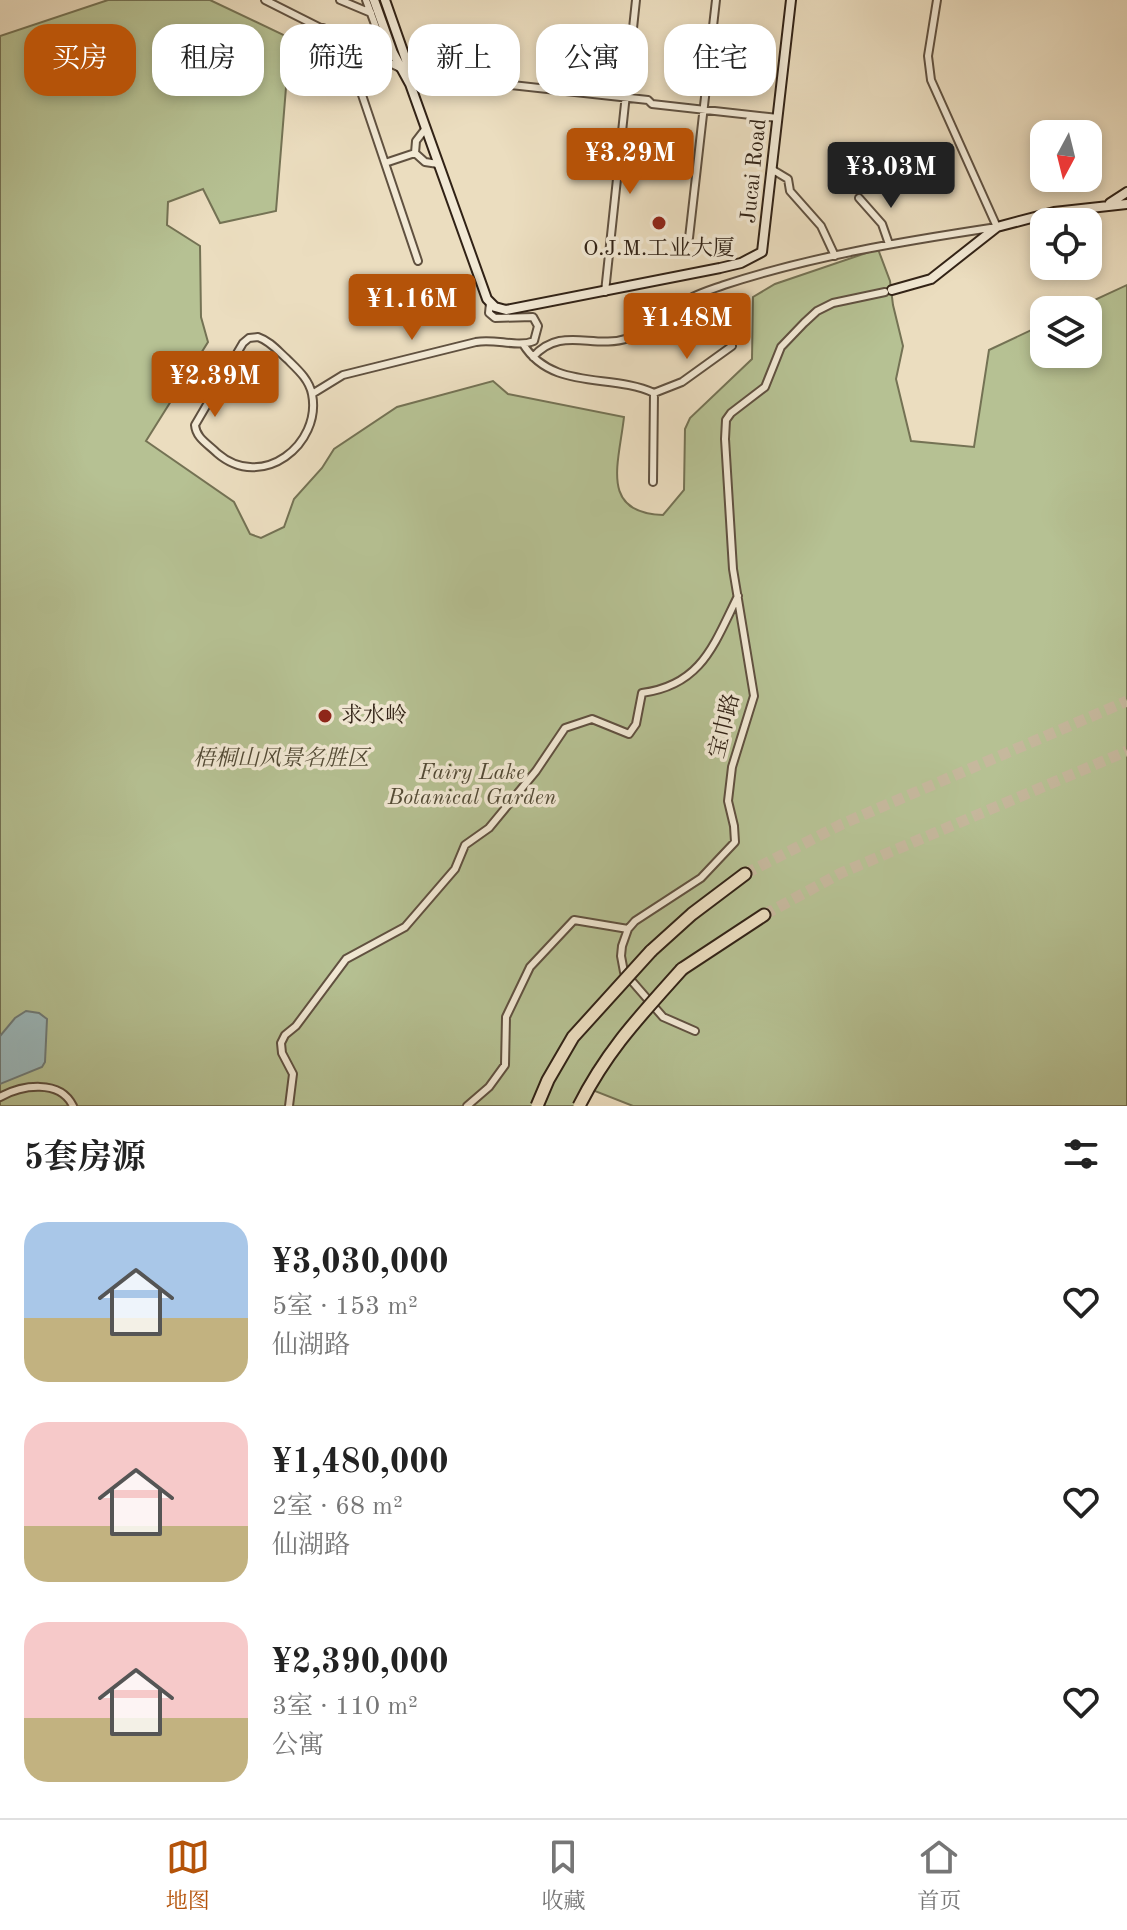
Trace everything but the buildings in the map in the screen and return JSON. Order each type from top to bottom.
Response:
[{"type":"highway","points":[[537,1106],[573,1037],[651,951],[692,914],[745,874]]},
{"type":"highway","points":[[579,1106],[596,1072],[622,1036],[682,969],[764,915]]},
{"type":"street","points":[[265,0],[315,24]]},
{"type":"street","points":[[340,0],[371,13]]},
{"type":"street","points":[[366,0],[375,24]]},
{"type":"street","points":[[312,394],[343,375],[476,342],[495,339],[523,344],[537,337],[536,320],[525,316],[495,318],[489,313],[489,301],[410,84],[393,53],[374,0]]},
{"type":"street","points":[[385,0],[408,65]]},
{"type":"street","points":[[605,292],[636,0]]},
{"type":"street","points":[[689,238],[716,0]]},
{"type":"street","name":"Jucai Road","points":[[489,301],[506,310],[720,268],[759,255],[764,247],[791,0]]},
{"type":"street","points":[[937,0],[928,56],[931,80],[997,227]]},
{"type":"street","points":[[392,64],[402,69]]},
{"type":"street","points":[[520,86],[778,118]]},
{"type":"street","points":[[362,96],[418,261]]},
{"type":"street","points":[[415,153],[416,141],[426,128]]},
{"type":"street","points":[[385,163],[415,153]]},
{"type":"street","points":[[415,153],[425,162],[438,164]]},
{"type":"street","points":[[773,170],[788,179],[790,191],[821,226],[835,256]]},
{"type":"street","points":[[1106,205],[1127,192]]},
{"type":"street","points":[[859,198],[882,224],[889,244]]},
{"type":"street","points":[[533,357],[543,346],[556,340],[601,342],[626,339],[657,327],[689,299],[723,286],[835,256],[997,227],[1054,212],[1127,204]]},
{"type":"street","points":[[888,291],[931,279],[997,227]]},
{"type":"street","name":"宝巾路","points":[[628,929],[635,921],[701,878],[735,842],[728,801],[732,767],[754,696],[738,596],[726,470],[726,420],[765,387],[781,347],[817,311],[833,303],[888,291]]},
{"type":"street","points":[[258,337],[270,343],[301,374],[312,394],[311,414],[304,434],[292,451],[274,463],[247,469],[236,466],[196,433],[198,419],[243,343],[249,338],[258,337]]},
{"type":"street","points":[[523,344],[545,368],[574,377],[643,388],[654,393],[682,382],[732,346]]},
{"type":"street","points":[[653,482],[654,393]]},
{"type":"street","points":[[289,1106],[293,1074],[282,1053],[281,1043],[346,959],[405,927],[455,869],[465,845],[489,828],[536,771],[565,728],[592,719],[629,734],[636,724],[642,693],[662,690],[688,677],[708,655],[738,596]]},
{"type":"street","points":[[467,1106],[489,1087],[505,1065],[506,1017],[530,967],[574,920],[628,929],[621,956],[624,972],[663,1017],[695,1031]]},
{"type":"street","points":[[0,1097],[37,1087],[53,1088],[64,1093],[73,1106]]},
{"type":"green space","name":"Fairy Lake Botanical Garden","points":[[108,0],[210,0],[261,24],[152,24],[152,96],[264,96],[264,26],[280,33],[280,96],[285,96],[276,211],[220,223],[203,189],[168,202],[167,225],[200,246],[201,317],[208,342],[146,441],[234,502],[250,534],[261,538],[284,527],[294,499],[322,468],[334,449],[397,407],[493,381],[508,394],[624,417],[617,468],[621,495],[629,505],[643,512],[663,515],[684,490],[685,429],[690,418],[752,359],[753,297],[775,284],[878,249],[890,281],[903,346],[896,379],[911,441],[974,447],[989,350],[1030,331],[1030,368],[1102,368],[1102,297],[1127,285],[1127,1106],[633,1106],[585,1087],[581,1106],[0,1106],[0,36],[24,28],[24,96],[136,96],[136,24],[36,24]]},
{"type":"water","points":[[26,1011],[39,1013],[47,1019],[45,1062],[42,1067],[0,1084],[0,1036],[15,1018]]},
{"type":"tunnel","points":[[745,874],[842,824],[1127,701]]},
{"type":"tunnel","points":[[764,915],[841,873],[1127,751]]},
{"type":"place","name":"O.J.M.工业大厦","points":[[659,223]]},
{"type":"place","name":"求水岭","points":[[325,716]]},
{"type":"park label","name":"梧桐山风景名胜区","points":[[281,759]]}]
